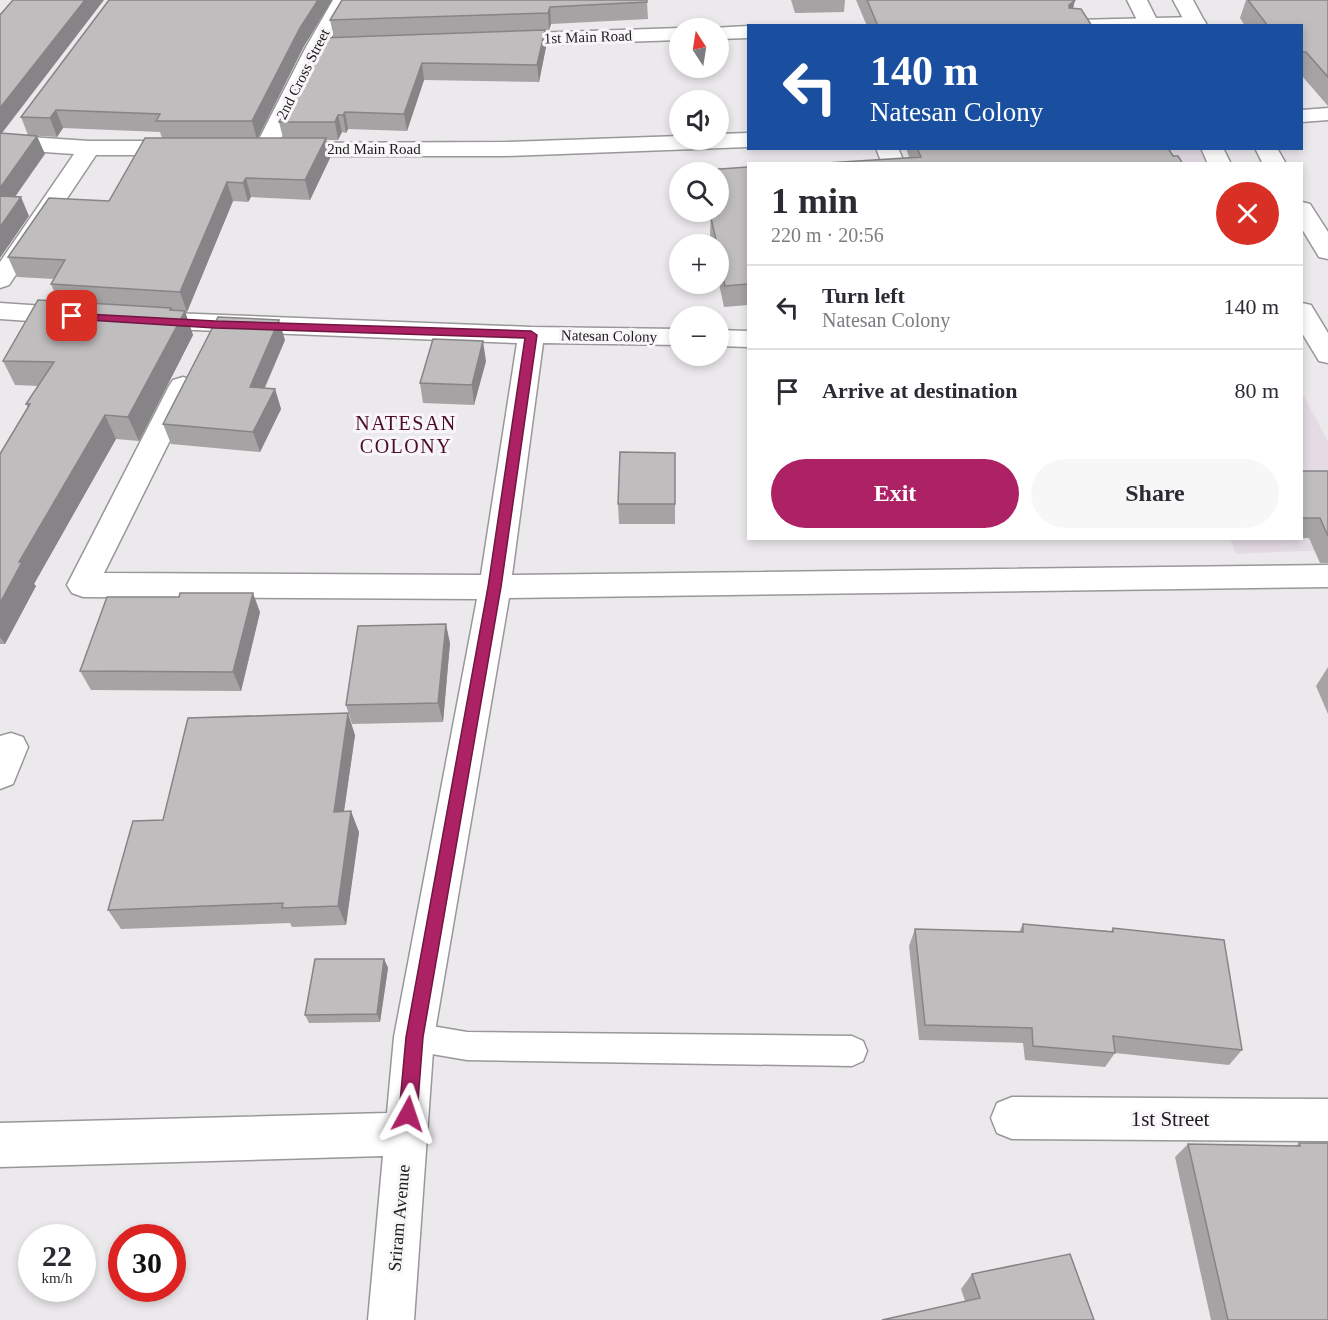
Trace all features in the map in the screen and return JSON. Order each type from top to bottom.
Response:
[{"type":"street","name":"2nd Cross Street","points":[[264,149],[316,46],[343,0]]},
{"type":"street","points":[[1137,0],[1149,24]]},
{"type":"street","points":[[1182,0],[1196,24]]},
{"type":"street","points":[[729,33],[747,32]]},
{"type":"street","name":"1st Main Road","points":[[480,41],[669,34]]},
{"type":"street","points":[[316,46],[339,46]]},
{"type":"street","points":[[1303,116],[1328,114]]},
{"type":"street","points":[[5,142],[23,123]]},
{"type":"street","name":"2nd Main Road","points":[[241,148],[505,149],[747,140]]},
{"type":"street","points":[[5,142],[89,148],[206,148]]},
{"type":"street","points":[[0,280],[89,148]]},
{"type":"street","points":[[1303,210],[1328,252]]},
{"type":"street","name":"Natesan Colony","points":[[0,311],[107,318],[204,345],[531,335],[669,337]]},
{"type":"street","points":[[1304,319],[1328,355]]},
{"type":"street","name":"Sriram Avenue","points":[[391,1320],[414,1037],[495,587],[531,335]]},
{"type":"street","points":[[729,338],[747,339]]},
{"type":"street","points":[[204,345],[83,585],[495,587],[1328,576]]},
{"type":"street","name":"1st Street","points":[[1012,1118],[1328,1120]]},
{"type":"street","points":[[0,1145],[406,1134]]},
{"type":"lane","points":[[414,1037],[467,1046],[852,1051]]},
{"type":"shaded area","points":[[1068,150],[1217,150],[1223,162],[1074,162]]},
{"type":"shaded area","points":[[1303,394],[1328,442],[1328,550],[1236,554],[1230,540],[1303,540]]},
{"type":"building","points":[[13,0],[85,0],[0,108],[0,15]]},
{"type":"building","points":[[109,0],[318,0],[300,28],[252,121],[156,121],[160,114],[56,110],[50,118],[21,117]]},
{"type":"building","points":[[342,0],[647,0],[647,2],[550,7],[548,13],[330,20]]},
{"type":"building","points":[[867,0],[1075,0],[1069,8],[1081,9],[1091,24],[877,24]]},
{"type":"building","points":[[1248,0],[1328,0],[1328,77],[1306,52],[1303,52],[1303,24],[1266,24]]},
{"type":"building","points":[[545,30],[537,65],[422,63],[404,114],[345,112],[343,115],[338,115],[335,122],[279,122],[321,38]]},
{"type":"building","points":[[0,133],[37,136],[0,188]]},
{"type":"building","points":[[145,138],[326,138],[305,180],[246,178],[243,183],[227,182],[180,292],[51,284],[65,260],[8,257],[49,198],[109,201]]},
{"type":"building","points":[[918,150],[1169,150],[1182,162],[842,162],[921,157]]},
{"type":"building","points":[[747,167],[747,284],[729,286],[729,234],[715,234],[712,222],[729,222],[729,168]]},
{"type":"building","points":[[0,196],[21,197],[0,227]]},
{"type":"building","points":[[38,300],[171,308],[170,310],[185,311],[128,417],[105,415],[19,562],[22,562],[0,603],[0,454],[30,404],[26,404],[54,362],[3,361]]},
{"type":"building","points":[[218,317],[279,320],[250,387],[275,389],[253,432],[163,424]]},
{"type":"building","points":[[433,339],[483,341],[472,385],[420,383]]},
{"type":"building","points":[[620,452],[675,453],[675,504],[618,504]]},
{"type":"building","points":[[1303,471],[1328,471],[1328,536],[1320,518],[1303,518]]},
{"type":"building","points":[[180,593],[253,593],[233,672],[80,671],[107,597],[179,597]]},
{"type":"building","points":[[446,624],[438,703],[346,705],[358,626]]},
{"type":"building","points":[[348,713],[334,812],[351,811],[338,906],[282,908],[283,903],[108,910],[133,821],[163,820],[188,718]]},
{"type":"building","points":[[1023,924],[1113,932],[1113,928],[1224,940],[1242,1050],[1113,1036],[1115,1053],[1033,1046],[1032,1028],[925,1025],[915,929],[1023,932]]},
{"type":"building","points":[[315,959],[384,959],[377,1014],[305,1015]]},
{"type":"building","points":[[1299,1143],[1328,1143],[1328,1320],[1228,1320],[1188,1144],[1300,1146]]},
{"type":"building","points":[[1070,1254],[1094,1320],[882,1320],[980,1298],[972,1274]]},
{"type":"district","name":"NATESAN COLONY","points":[[406,434]]},
{"type":"route","points":[[72,316],[215,324],[531,335],[495,587],[414,1037],[408,1114]]}]
